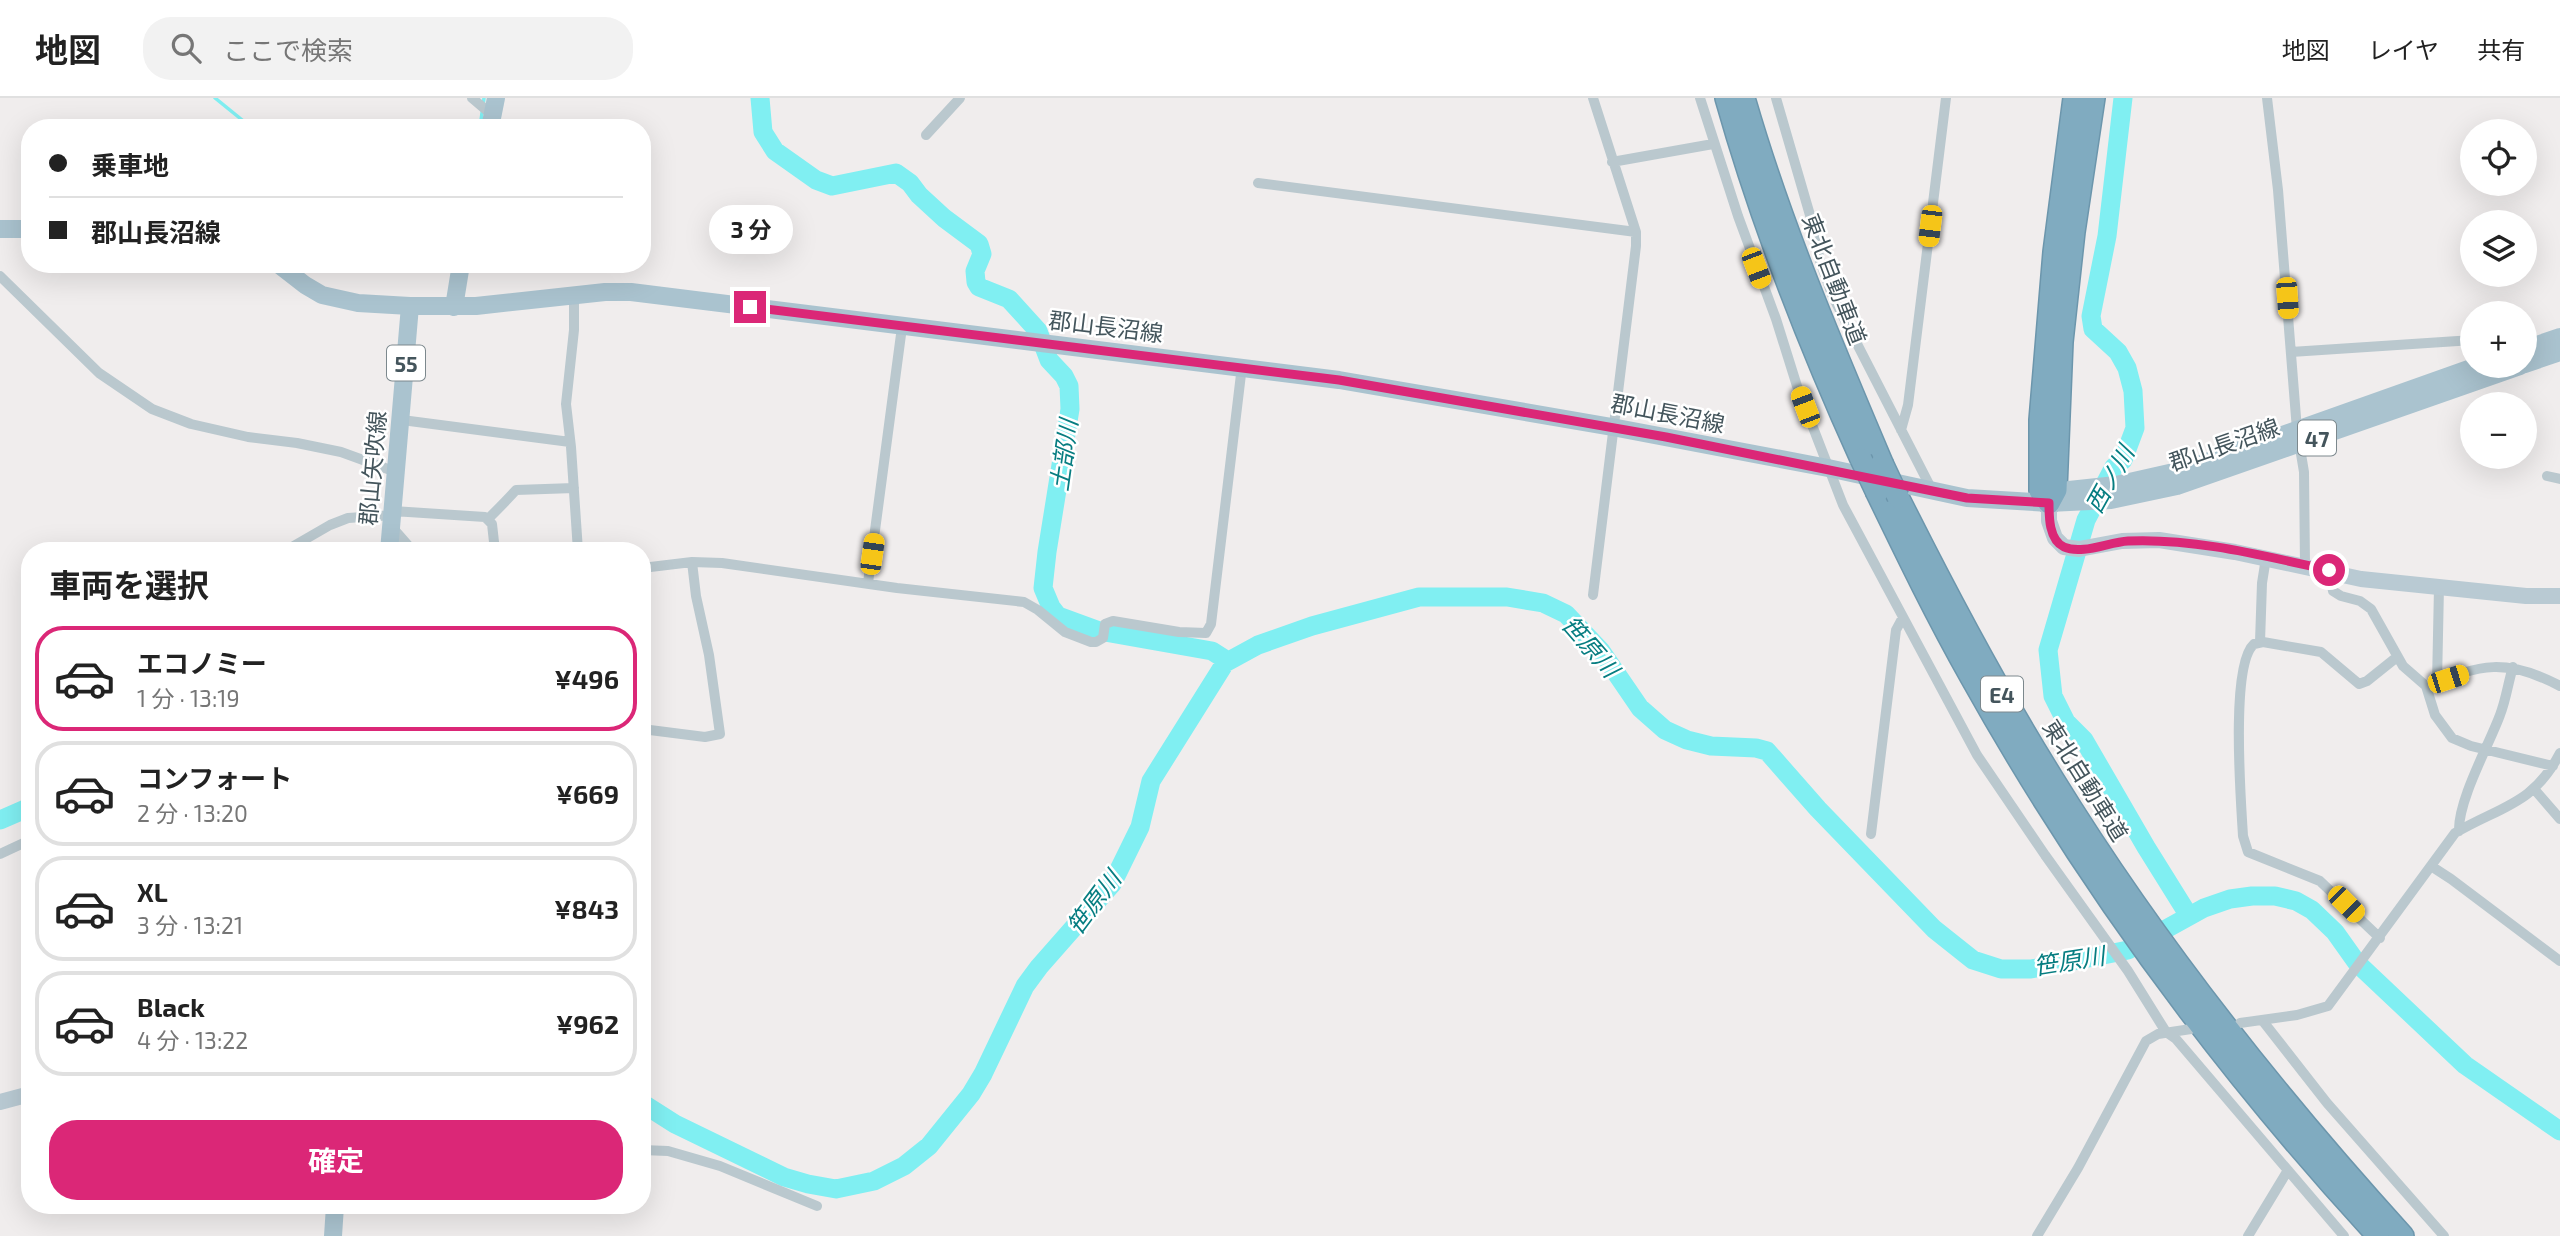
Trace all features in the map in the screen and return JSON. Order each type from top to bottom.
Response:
[{"type":"highway","name":"東北自動車道","points":[[1746,98],[1755,137],[1871,461],[1877,493],[1971,678],[2034,785],[2161,973],[2287,1132],[2378,1236]]},
{"type":"highway","points":[[2048,495],[2040,420],[2047,325],[2074,98]]},
{"type":"highway","points":[[2048,495],[2074,232],[2094,98]]},
{"type":"highway","name":"東北自動車道","points":[[1720,100],[1815,352],[1871,461],[1898,497],[1956,611],[2053,780],[2186,975],[2275,1089],[2403,1236]]},
{"type":"main road","points":[[0,229],[21,229]]},
{"type":"main road","name":"郡山長沼線","points":[[290,273],[322,295],[358,303],[454,307],[631,292],[902,327],[1242,366],[1612,427],[1828,468],[1967,498],[2114,493],[2483,378]]},
{"type":"main road","points":[[454,307],[460,273]]},
{"type":"main road","name":"郡山矢吹線","points":[[390,542],[410,306]]},
{"type":"main road","points":[[2537,345],[2560,337]]},
{"type":"main road","points":[[2537,360],[2560,352]]},
{"type":"main road","name":"郡山長沼線","points":[[2299,437],[2460,373]]},
{"type":"main road","points":[[333,1236],[334,1214]]},
{"type":"street","points":[[472,98],[493,114]]},
{"type":"street","points":[[926,135],[960,98]]},
{"type":"street","points":[[1593,98],[1636,232],[1593,594]]},
{"type":"street","points":[[1776,98],[1812,222],[1820,261],[1833,297],[1932,490]]},
{"type":"street","points":[[1901,430],[1908,405],[1946,98]]},
{"type":"street","points":[[2267,98],[2304,472],[2305,565]]},
{"type":"street","points":[[1720,100],[1701,102],[1713,144],[1828,468],[1843,505],[1977,755],[2128,971],[2166,1032],[2176,1039],[2344,1236]]},
{"type":"street","points":[[1612,162],[1713,144]]},
{"type":"street","points":[[1258,183],[1636,232]]},
{"type":"street","points":[[0,276],[99,373],[152,409],[191,424],[248,437],[325,448],[362,458],[396,472]]},
{"type":"street","points":[[574,296],[574,330],[566,404],[577,542]]},
{"type":"street","points":[[868,583],[902,327]]},
{"type":"street","points":[[2291,352],[2460,341]]},
{"type":"street","points":[[651,567],[692,562],[722,563],[1024,603],[1038,610],[1065,632],[1091,642],[1096,642],[1104,632],[1106,623],[1113,621],[1203,634],[1209,630],[1242,366]]},
{"type":"street","points":[[402,420],[570,442]]},
{"type":"street","points":[[2547,476],[2560,479]]},
{"type":"street","points":[[488,519],[516,490],[574,488]]},
{"type":"street","points":[[2048,495],[2049,521],[2055,538],[2064,547],[2079,549],[2160,540],[2305,565],[2361,579],[2526,596],[2560,596]]},
{"type":"street","points":[[301,542],[348,517],[488,519]]},
{"type":"street","points":[[393,518],[408,542]]},
{"type":"street","points":[[488,519],[492,524],[494,542]]},
{"type":"street","points":[[2260,642],[2262,583],[2266,558]]},
{"type":"street","points":[[651,730],[705,737],[720,734],[692,562]]},
{"type":"street","points":[[2329,570],[2333,591],[2360,601],[2371,609],[2406,670],[2432,685],[2485,667],[2512,667],[2560,686]]},
{"type":"street","points":[[2438,587],[2432,685],[2435,715],[2447,734],[2457,741],[2553,766]]},
{"type":"street","points":[[1871,834],[1896,630],[1903,617]]},
{"type":"street","points":[[2378,940],[2320,881],[2299,870],[2253,856],[2244,847],[2238,732],[2246,656],[2252,645],[2260,642],[2322,652],[2359,684],[2367,681],[2397,657]]},
{"type":"street","points":[[2459,831],[2460,818],[2484,749],[2501,713],[2512,667]]},
{"type":"street","points":[[2240,1023],[2328,1006],[2451,837],[2535,790],[2560,753]]},
{"type":"street","points":[[2535,790],[2560,819]]},
{"type":"street","points":[[0,854],[21,844]]},
{"type":"street","points":[[2431,866],[2560,961]]},
{"type":"street","points":[[2262,1020],[2327,1103],[2444,1236]]},
{"type":"street","points":[[2037,1236],[2078,1168],[2141,1049],[2153,1036],[2190,1029]]},
{"type":"street","points":[[0,1102],[21,1096]]},
{"type":"street","points":[[651,1150],[668,1151],[720,1166],[817,1206]]},
{"type":"street","points":[[2248,1236],[2288,1170]]},
{"type":"waterway","points":[[215,98],[241,119]]},
{"type":"waterway","points":[[481,119],[484,98]]},
{"type":"waterway","name":"土部川","points":[[760,98],[763,132],[775,151],[816,180],[832,186],[896,173],[910,183],[944,218],[979,244],[982,254],[975,271],[979,287],[1009,299],[1038,331],[1049,360],[1064,376],[1069,386],[1070,409],[1043,588],[1058,616],[1099,631],[1212,651],[1223,658],[1225,663]]},
{"type":"waterway","name":"西ノ川","points":[[2123,98],[2107,236],[2091,316],[2093,329],[2118,352],[2127,368],[2133,391],[2135,428],[2123,460],[2114,467],[2086,520],[2048,650],[2053,696],[2066,722],[2084,740],[2189,916]]},
{"type":"waterway","name":"笹原川","points":[[651,1109],[675,1124],[784,1177],[808,1184],[836,1189],[874,1181],[904,1166],[929,1146],[971,1094],[1025,986],[1112,884],[1140,827],[1151,781],[1225,663],[1258,645],[1312,626],[1419,597],[1507,597],[1543,603],[1566,614],[1601,651],[1640,708],[1665,730],[1687,740],[1711,746],[1767,751],[1818,809],[1934,929],[1973,960],[2001,969],[2031,969],[2064,963],[2128,950],[2204,908],[2230,899],[2275,896],[2296,901],[2312,910],[2335,932],[2357,963],[2465,1065],[2560,1131]]},
{"type":"waterway","name":"笹原川","points":[[0,820],[21,811]]},
{"type":"route","points":[[750,307],[1339,380],[1666,437],[1967,498],[2049,503],[2049,521],[2055,538],[2064,547],[2079,549],[2122,541],[2160,540],[2329,570]]}]
